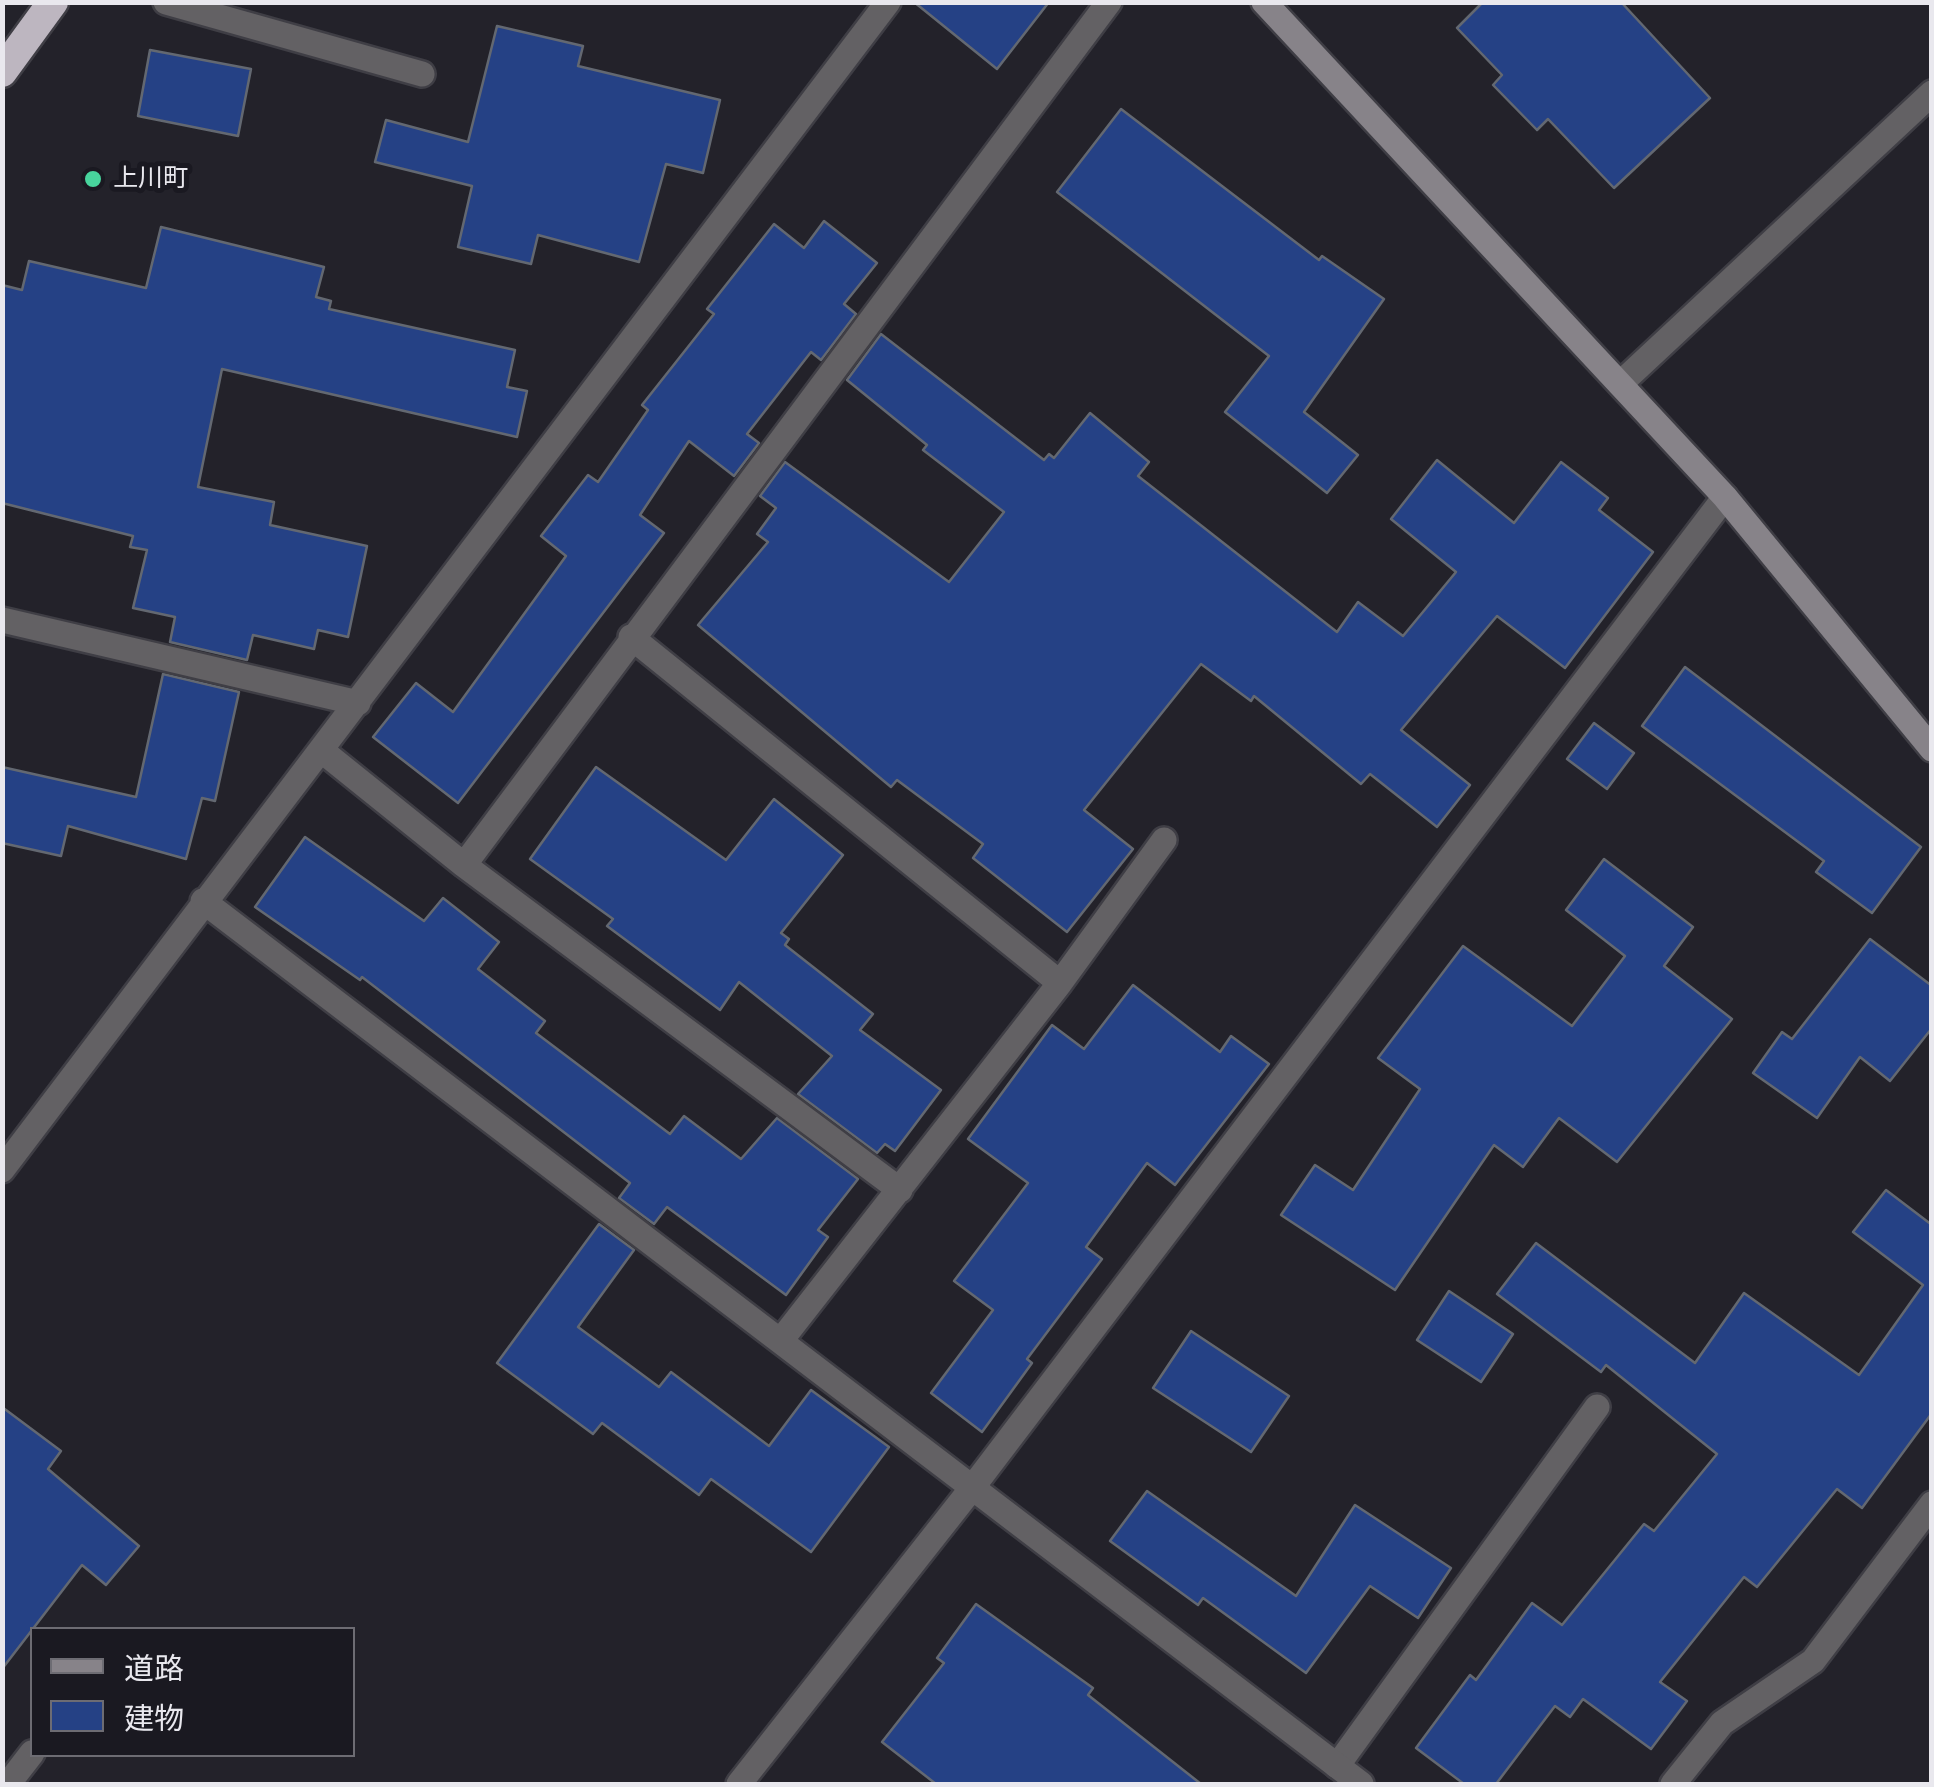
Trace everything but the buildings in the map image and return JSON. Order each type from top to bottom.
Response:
[{"type":"highway","points":[[2,72],[53,2]]},
{"type":"street","points":[[166,2],[422,74]]},
{"type":"street","points":[[2,1170],[888,2]]},
{"type":"street","points":[[464,864],[1109,2]]},
{"type":"street","points":[[1264,2],[1724,497],[1932,749]]},
{"type":"street","points":[[1620,384],[1932,93]]},
{"type":"street","points":[[740,1784],[972,1488],[1724,497]]},
{"type":"street","points":[[2,620],[358,703]]},
{"type":"street","points":[[632,637],[1060,983]]},
{"type":"street","points":[[321,750],[464,864],[900,1190]]},
{"type":"street","points":[[782,1339],[1060,983],[1164,840]]},
{"type":"street","points":[[203,901],[1361,1784]]},
{"type":"street","points":[[1337,1766],[1597,1407]]},
{"type":"street","points":[[1673,1784],[1722,1723],[1814,1661],[1932,1504]]},
{"type":"street","points":[[8,1784],[30,1756]]},
{"type":"place","name":"上川町","points":[[93,179]]}]
